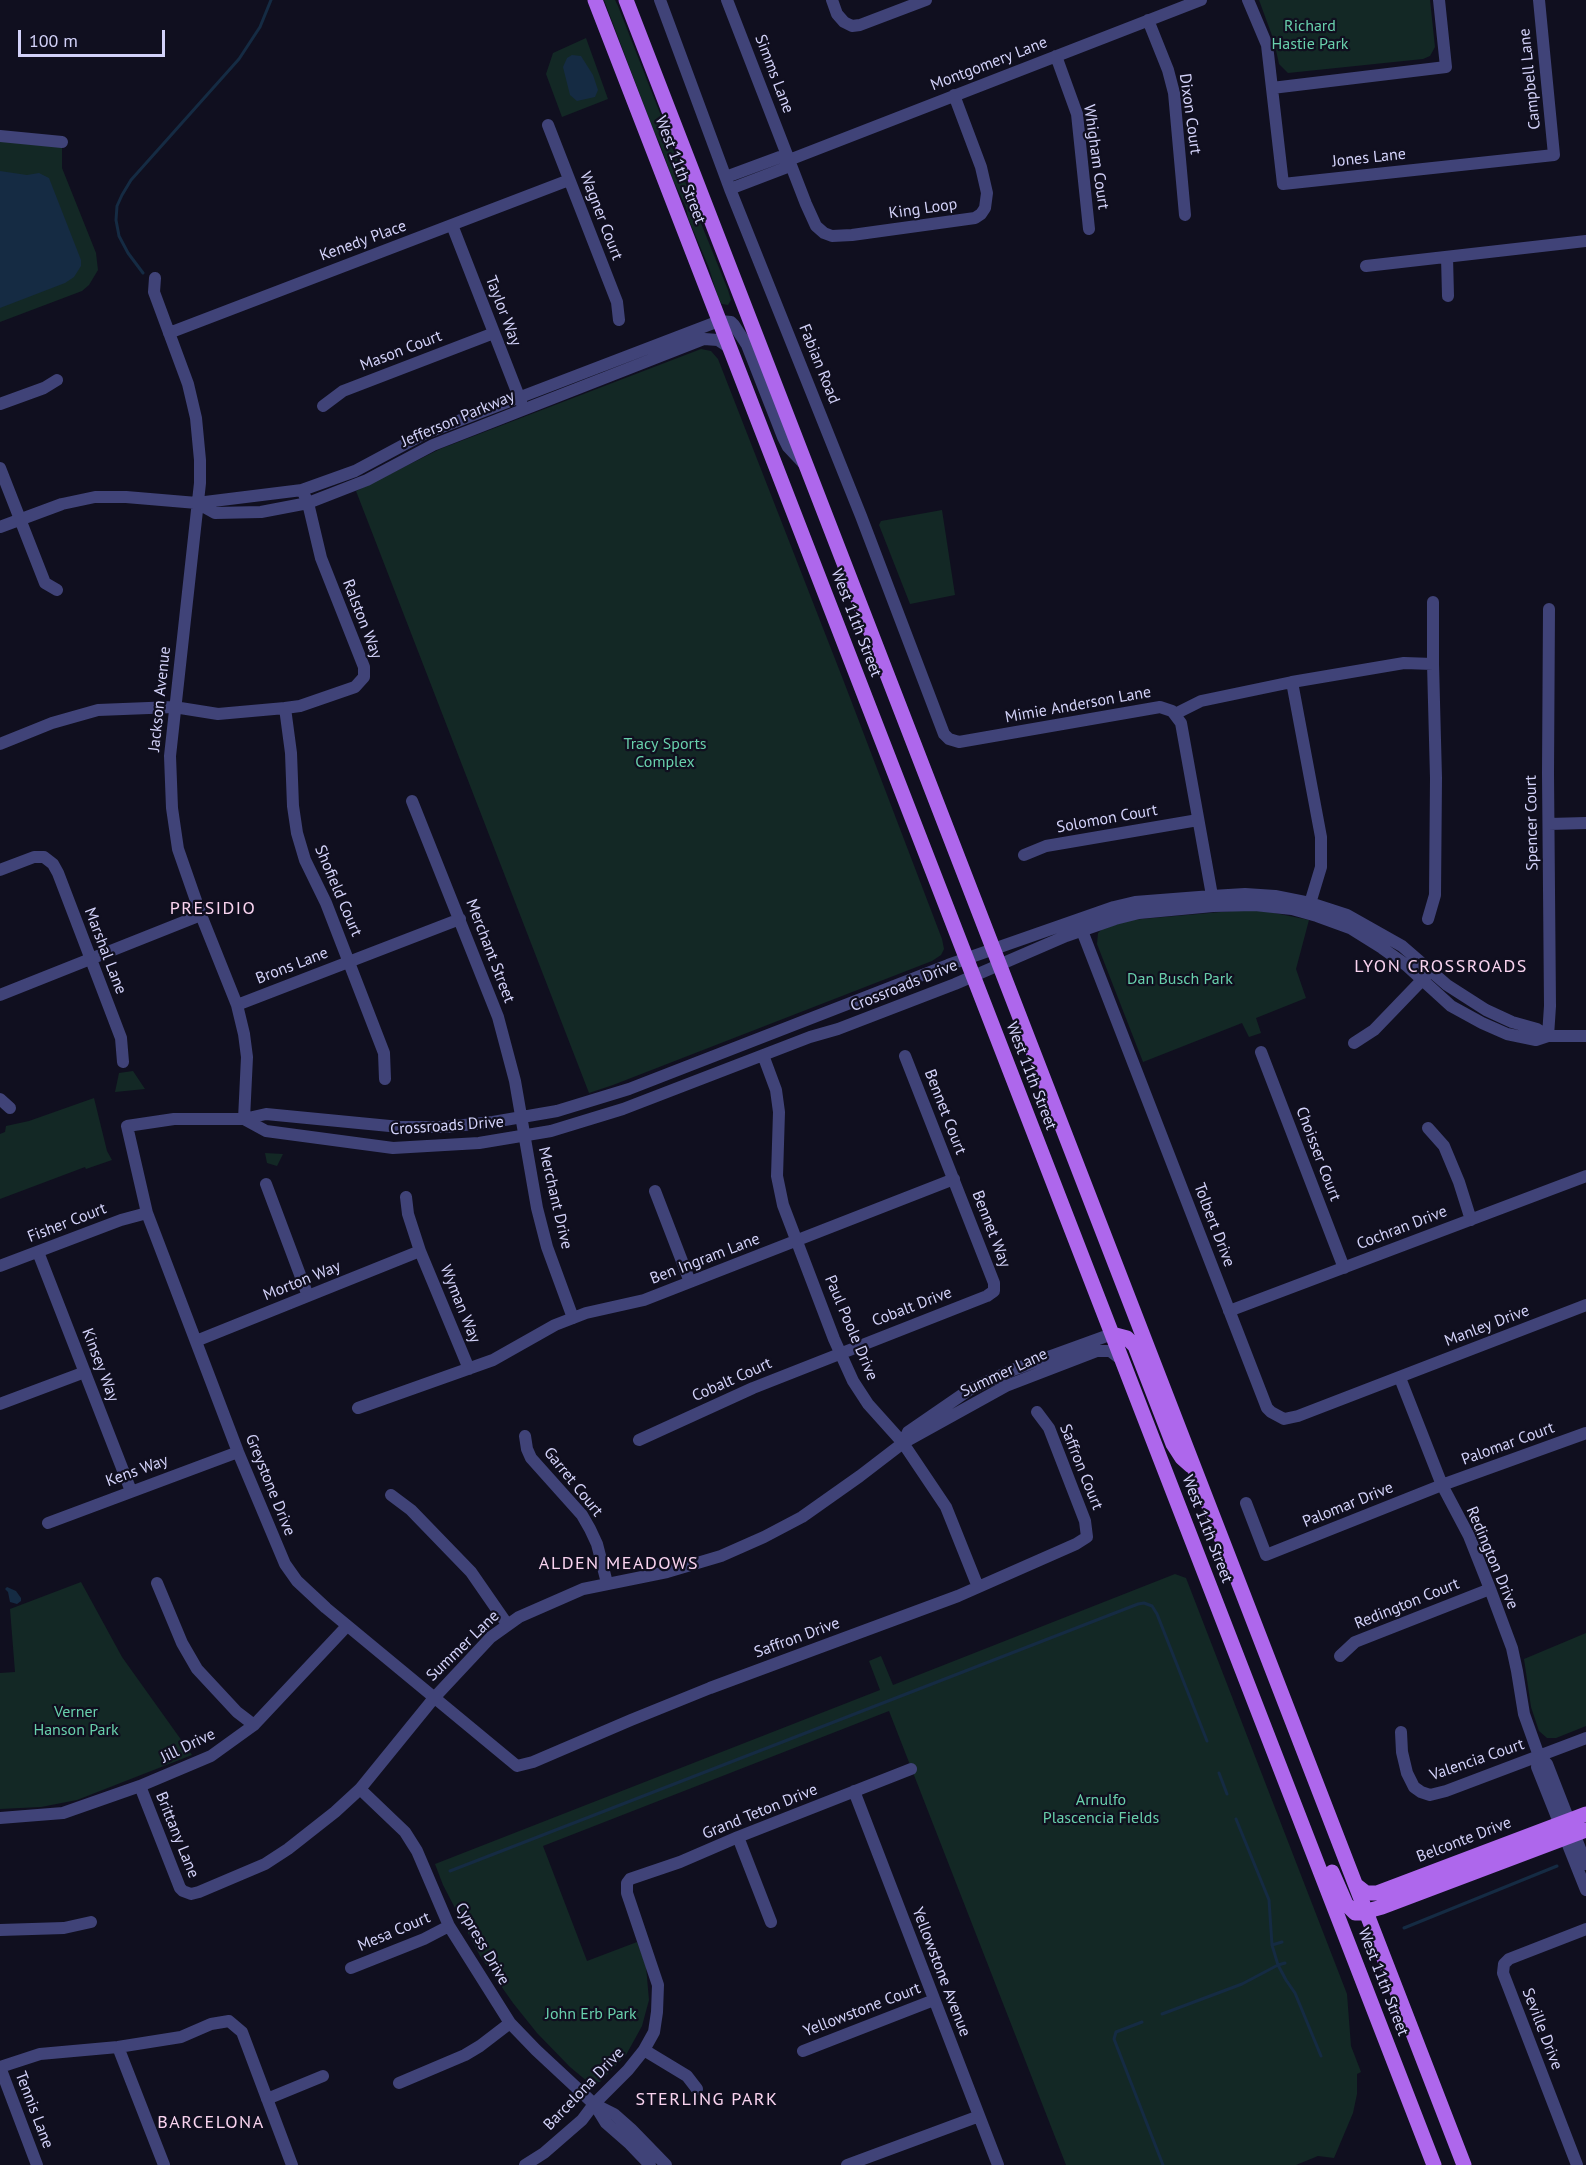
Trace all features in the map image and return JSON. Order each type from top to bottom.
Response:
[{"type":"main road","name":"West 11th Street","points":[[595,0],[1434,2165]]},
{"type":"main road","name":"West 11th Street","points":[[626,0],[1464,2165]]},
{"type":"main road","points":[[1112,1334],[1127,1338],[1135,1346],[1173,1444],[1182,1458],[1196,1469]]},
{"type":"main road","points":[[1281,1768],[1293,1780],[1302,1796],[1346,1904],[1355,1913],[1367,1911]]},
{"type":"main road","name":"Belconte Drive","points":[[1367,1911],[1382,1907],[1571,1829],[1586,1814]]},
{"type":"main road","name":"Belconte Drive","points":[[1357,1886],[1366,1893],[1377,1893],[1571,1829]]},
{"type":"street","name":"Fabian Road","points":[[660,0],[728,183],[861,516],[939,725],[949,739]]},
{"type":"street","name":"Simms Lane","points":[[728,0],[789,160]]},
{"type":"street","points":[[832,0],[837,14],[849,25],[860,25],[926,0]]},
{"type":"street","name":"Montgomery Lane","points":[[728,183],[780,157],[789,160],[1201,0]]},
{"type":"street","points":[[1248,0],[1267,45],[1272,88],[1446,67],[1439,0]]},
{"type":"street","name":"Campbell Lane","points":[[1539,0],[1554,155]]},
{"type":"street","name":"Dixon Court","points":[[1148,20],[1168,70],[1174,93],[1185,215]]},
{"type":"street","name":"Whigham Court","points":[[1056,56],[1077,114],[1089,229]]},
{"type":"street","name":"Jones Lane","points":[[1272,88],[1283,184],[1554,155]]},
{"type":"street","name":"King Loop","points":[[789,160],[816,226],[832,236],[975,218],[986,208],[987,193],[981,167],[954,96]]},
{"type":"street","name":"Wagner Court","points":[[548,125],[616,302],[619,320]]},
{"type":"street","points":[[0,136],[62,142]]},
{"type":"street","name":"Kenedy Place","points":[[169,333],[569,180]]},
{"type":"street","name":"Taylor Way","points":[[452,225],[521,403]]},
{"type":"street","points":[[1366,266],[1586,241]]},
{"type":"street","points":[[1447,257],[1448,297]]},
{"type":"street","name":"Jackson Avenue","points":[[155,278],[154,292],[188,384],[196,418],[200,460],[198,503],[170,756],[172,808],[178,849],[201,915],[237,1005],[247,1057],[244,1119]]},
{"type":"street","name":"Jefferson Parkway","points":[[198,503],[215,513],[261,512],[308,503],[367,480],[521,403],[719,321]]},
{"type":"street","points":[[719,321],[731,322],[735,325],[747,345],[783,437],[788,447],[806,466]]},
{"type":"street","name":"Mason Court","points":[[323,406],[343,391],[494,333]]},
{"type":"street","name":"Jefferson Parkway","points":[[0,527],[62,504],[95,496],[198,503],[302,490],[355,471],[424,434],[521,403],[704,339],[718,340],[730,348]]},
{"type":"street","points":[[0,404],[44,388],[57,380]]},
{"type":"street","points":[[0,468],[45,583],[57,590]]},
{"type":"street","name":"Ralston Way","points":[[285,708],[300,706],[355,687],[364,677],[364,667],[321,558],[308,503],[302,490]]},
{"type":"street","points":[[1428,919],[1435,895],[1433,602]]},
{"type":"street","name":"Spencer Court","points":[[1548,1036],[1550,1006],[1549,609]]},
{"type":"street","points":[[1212,901],[1181,723],[1175,714],[1201,701],[1292,682],[1404,663],[1433,664]]},
{"type":"street","points":[[1292,682],[1321,837],[1321,867],[1309,908]]},
{"type":"street","points":[[0,744],[52,723],[98,710],[174,707],[218,714],[285,708]]},
{"type":"street","name":"Mimie Anderson Lane","points":[[949,739],[960,742],[1160,707],[1175,714]]},
{"type":"street","name":"Shofield Court","points":[[285,708],[297,833],[305,860],[326,903],[384,1053],[385,1079]]},
{"type":"street","name":"Merchant Street","points":[[412,801],[498,1017],[522,1118]]},
{"type":"street","name":"Solomon Court","points":[[1024,855],[1046,846],[1198,820]]},
{"type":"street","points":[[1550,824],[1586,823]]},
{"type":"street","name":"Marshal Lane","points":[[0,870],[34,857],[44,857],[53,864],[121,1038],[123,1062]]},
{"type":"street","name":"Crossroads Drive","points":[[127,1126],[174,1119],[244,1119],[266,1113],[400,1127],[445,1127],[522,1118],[576,1106],[615,1094],[967,959],[997,956],[1080,925],[1212,901],[1292,909],[1309,908],[1347,915],[1402,945],[1453,989],[1486,1010],[1512,1022],[1537,1029],[1548,1036]]},
{"type":"street","name":"Crossroads Drive","points":[[1309,908],[1350,928],[1382,948],[1406,965],[1451,1006],[1482,1023],[1508,1034],[1536,1040],[1548,1036],[1586,1036]]},
{"type":"street","points":[[0,995],[201,915]]},
{"type":"street","name":"Brons Lane","points":[[237,1005],[460,920]]},
{"type":"street","name":"Tolbert Drive","points":[[1080,925],[1267,1407],[1279,1418],[1298,1416],[1400,1378]]},
{"type":"street","name":"Crossroads Drive","points":[[244,1119],[266,1131],[393,1148],[472,1143],[525,1136],[579,1124],[623,1110],[810,1037],[838,1029],[973,976],[997,956]]},
{"type":"street","points":[[1354,1043],[1374,1030],[1431,971]]},
{"type":"street","name":"Choisser Court","points":[[1261,1052],[1344,1268]]},
{"type":"street","name":"Paul Poole Drive","points":[[763,1055],[776,1090],[779,1112],[777,1176],[783,1205],[840,1352],[853,1381],[868,1404],[903,1443],[946,1507],[978,1587]]},
{"type":"street","name":"Bennet Court","points":[[905,1056],[954,1179]]},
{"type":"street","points":[[0,1099],[10,1108]]},
{"type":"street","name":"Merchant Drive","points":[[522,1118],[537,1208],[547,1246],[573,1318]]},
{"type":"street","name":"Greystone Drive","points":[[127,1126],[147,1213],[238,1452],[285,1564],[297,1581],[348,1626],[518,1766]]},
{"type":"street","points":[[1428,1128],[1444,1146],[1471,1220]]},
{"type":"street","name":"Cochran Drive","points":[[1229,1311],[1586,1176]]},
{"type":"street","name":"Ben Ingram Lane","points":[[358,1408],[494,1360],[555,1325],[586,1313],[644,1300],[954,1179]]},
{"type":"street","name":"Bennet Way","points":[[954,1179],[994,1283],[994,1292]]},
{"type":"street","points":[[266,1184],[308,1296]]},
{"type":"street","points":[[655,1191],[690,1282]]},
{"type":"street","name":"Wyman Way","points":[[405,1197],[420,1251],[469,1370]]},
{"type":"street","name":"Fisher Court","points":[[0,1266],[121,1220],[147,1213]]},
{"type":"street","name":"Morton Way","points":[[196,1341],[420,1251]]},
{"type":"street","name":"Kinsey Way","points":[[38,1252],[131,1491]]},
{"type":"street","name":"Cobalt Drive","points":[[840,1352],[994,1292]]},
{"type":"street","name":"Manley Drive","points":[[1400,1378],[1586,1305]]},
{"type":"street","name":"Summer Lane","points":[[903,1443],[908,1432],[969,1390],[1010,1371],[1112,1334]]},
{"type":"street","name":"Summer Lane","points":[[188,1894],[199,1892],[266,1864],[335,1812],[360,1789],[434,1698],[491,1637],[507,1624],[534,1609],[583,1589],[699,1563],[764,1537],[802,1517],[903,1443],[1006,1386],[1097,1351],[1110,1351],[1122,1360]]},
{"type":"street","name":"Cobalt Court","points":[[639,1440],[753,1388],[840,1352]]},
{"type":"street","points":[[0,1404],[85,1372]]},
{"type":"street","name":"Redington Drive","points":[[1400,1378],[1442,1485],[1469,1536],[1490,1589],[1512,1648],[1524,1714],[1539,1756],[1547,1764],[1586,1864]]},
{"type":"street","name":"Saffron Court","points":[[1036,1412],[1050,1428],[1085,1521],[1087,1537]]},
{"type":"street","name":"Palomar Court","points":[[1442,1485],[1586,1433]]},
{"type":"street","name":"Garret Court","points":[[525,1436],[531,1458],[582,1515],[590,1529],[597,1544],[607,1583]]},
{"type":"street","name":"Kens Way","points":[[48,1523],[238,1452]]},
{"type":"street","name":"Palomar Drive","points":[[1246,1503],[1266,1555],[1442,1485]]},
{"type":"street","points":[[390,1495],[411,1510],[471,1572],[507,1624]]},
{"type":"street","name":"Saffron Drive","points":[[518,1766],[533,1762],[710,1688],[978,1587],[1087,1537]]},
{"type":"street","points":[[157,1583],[182,1643],[197,1669],[237,1712],[254,1725]]},
{"type":"street","name":"Redington Court","points":[[1340,1656],[1354,1642],[1490,1589]]},
{"type":"street","name":"Jill Drive","points":[[0,1818],[63,1814],[140,1786],[211,1756],[254,1725],[348,1626]]},
{"type":"street","name":"Valencia Court","points":[[1401,1732],[1402,1752],[1407,1773],[1414,1787],[1430,1795],[1586,1738]]},
{"type":"street","name":"Grand Teton Drive","points":[[626,1887],[627,1882],[635,1876],[680,1862],[910,1769]]},
{"type":"street","name":"Brittany Lane","points":[[140,1786],[180,1888],[188,1894]]},
{"type":"street","name":"Cypress Drive","points":[[360,1789],[405,1832],[417,1851],[449,1926],[510,2023],[594,2104],[606,2122],[650,2165]]},
{"type":"street","name":"Yellowstone Avenue","points":[[854,1791],[998,2165]]},
{"type":"street","name":"Redington Drive","points":[[1571,1829],[1586,1890]]},
{"type":"street","points":[[738,1837],[771,1922]]},
{"type":"street","name":"Barcelona Drive","points":[[525,2165],[544,2153],[574,2127],[628,2070],[644,2050],[654,2032],[658,1985],[626,1887]]},
{"type":"street","points":[[0,1930],[64,1928],[91,1922]]},
{"type":"street","name":"Mesa Court","points":[[351,1968],[424,1939],[449,1926]]},
{"type":"street","name":"Seville Drive","points":[[1577,2165],[1503,1972],[1504,1964],[1509,1959],[1586,1929]]},
{"type":"street","name":"Yellowstone Court","points":[[802,2051],[934,2000]]},
{"type":"street","points":[[0,2067],[40,2054],[118,2047],[181,2037],[211,2024],[229,2021],[242,2032],[292,2165]]},
{"type":"street","points":[[399,2083],[465,2055],[510,2023]]},
{"type":"street","points":[[118,2047],[164,2165]]},
{"type":"street","points":[[644,2050],[687,2076],[697,2089]]},
{"type":"street","name":"Tennis Lane","points":[[0,2067],[37,2165]]},
{"type":"street","points":[[267,2099],[323,2076]]},
{"type":"street","name":"Cypress Drive","points":[[594,2104],[614,2114],[666,2165]]},
{"type":"street","points":[[847,2165],[979,2116]]},
{"type":"green space","points":[[604,0],[615,0],[618,6],[728,290],[731,300],[728,305],[722,304],[718,298],[686,207],[671,176]]},
{"type":"green space","name":"Richard Hastie Park","points":[[1259,0],[1430,0],[1435,47],[1430,56],[1423,59],[1288,73],[1279,64],[1274,41]]},
{"type":"green space","points":[[586,38],[608,99],[562,117],[546,74],[553,53]]},
{"type":"green space","points":[[0,141],[62,147],[62,168],[96,253],[98,270],[89,285],[82,291],[0,322]]},
{"type":"green space","name":"Tracy Sports Complex","points":[[701,349],[711,351],[718,359],[844,682],[944,949],[941,955],[932,961],[589,1093],[356,491],[440,449]]},
{"type":"green space","points":[[942,510],[955,595],[910,604],[879,525],[881,521]]},
{"type":"green space","name":"Dan Busch Park","points":[[1232,911],[1265,911],[1309,920],[1296,969],[1306,998],[1256,1018],[1261,1033],[1249,1037],[1242,1023],[1143,1062],[1097,944],[1098,933],[1103,928],[1131,920]]},
{"type":"green space","points":[[133,1071],[145,1089],[115,1092],[119,1073]]},
{"type":"green space","points":[[94,1098],[107,1151],[112,1160],[86,1169],[85,1167],[0,1199],[0,1134],[5,1132],[6,1126],[29,1121]]},
{"type":"green space","points":[[265,1153],[283,1154],[277,1166],[267,1163]]},
{"type":"green space","name":"Arnulfo Plascencia Fields","points":[[1175,1574],[1186,1578],[1347,1994],[1351,2046],[1361,2072],[1357,2074],[1357,2094],[1353,2113],[1334,2158],[1318,2156],[1296,2165],[1066,2165],[889,1711],[543,1846],[587,1961],[637,1942],[646,1966],[649,2000],[642,2026],[626,2055],[600,2082],[588,2082],[570,2067],[537,2033],[513,2003],[480,1956],[443,1885],[435,1864],[880,1690],[869,1661],[881,1656],[893,1685]]},
{"type":"green space","name":"Verner Hanson Park","points":[[81,1582],[122,1657],[192,1755],[77,1800],[41,1807],[0,1809],[0,1673],[15,1672],[10,1609]]},
{"type":"green space","points":[[1586,1633],[1586,1726],[1556,1738],[1547,1738],[1539,1731],[1531,1707],[1524,1659]]},
{"type":"water","points":[[572,55],[581,56],[593,75],[598,90],[595,97],[577,101],[570,95],[563,67],[567,58]]},
{"type":"water","points":[[0,171],[27,175],[39,173],[49,178],[81,260],[81,266],[74,277],[65,283],[0,308]]},
{"type":"water","points":[[7,1587],[16,1591],[21,1601],[17,1604],[10,1602],[5,1589]]},
{"type":"waterway","points":[[143,273],[119,236],[116,220],[117,206],[122,195],[131,180],[239,59],[260,27],[271,0]]},
{"type":"waterway","points":[[450,1871],[1138,1604],[1144,1603],[1152,1606],[1157,1614],[1207,1741]]},
{"type":"waterway","points":[[1219,1773],[1227,1794]]},
{"type":"waterway","points":[[1236,1819],[1269,1900],[1272,1945]]},
{"type":"waterway","points":[[1404,1928],[1557,1866]]},
{"type":"waterway","points":[[1162,2014],[1242,1984],[1278,1965],[1272,1945],[1282,1942]]},
{"type":"waterway","points":[[1285,1963],[1278,1965],[1295,1993],[1321,2056]]},
{"type":"waterway","points":[[1142,2022],[1116,2032],[1114,2039],[1163,2165]]},
{"type":"district","name":"PRESIDIO","points":[[213,909]]},
{"type":"district","name":"LYON CROSSROADS","points":[[1441,967]]},
{"type":"district","name":"ALDEN MEADOWS","points":[[619,1564]]},
{"type":"district","name":"STERLING PARK","points":[[707,2100]]},
{"type":"district","name":"BARCELONA","points":[[211,2123]]},
{"type":"park label","name":"John Erb Park","points":[[591,2014]]}]
